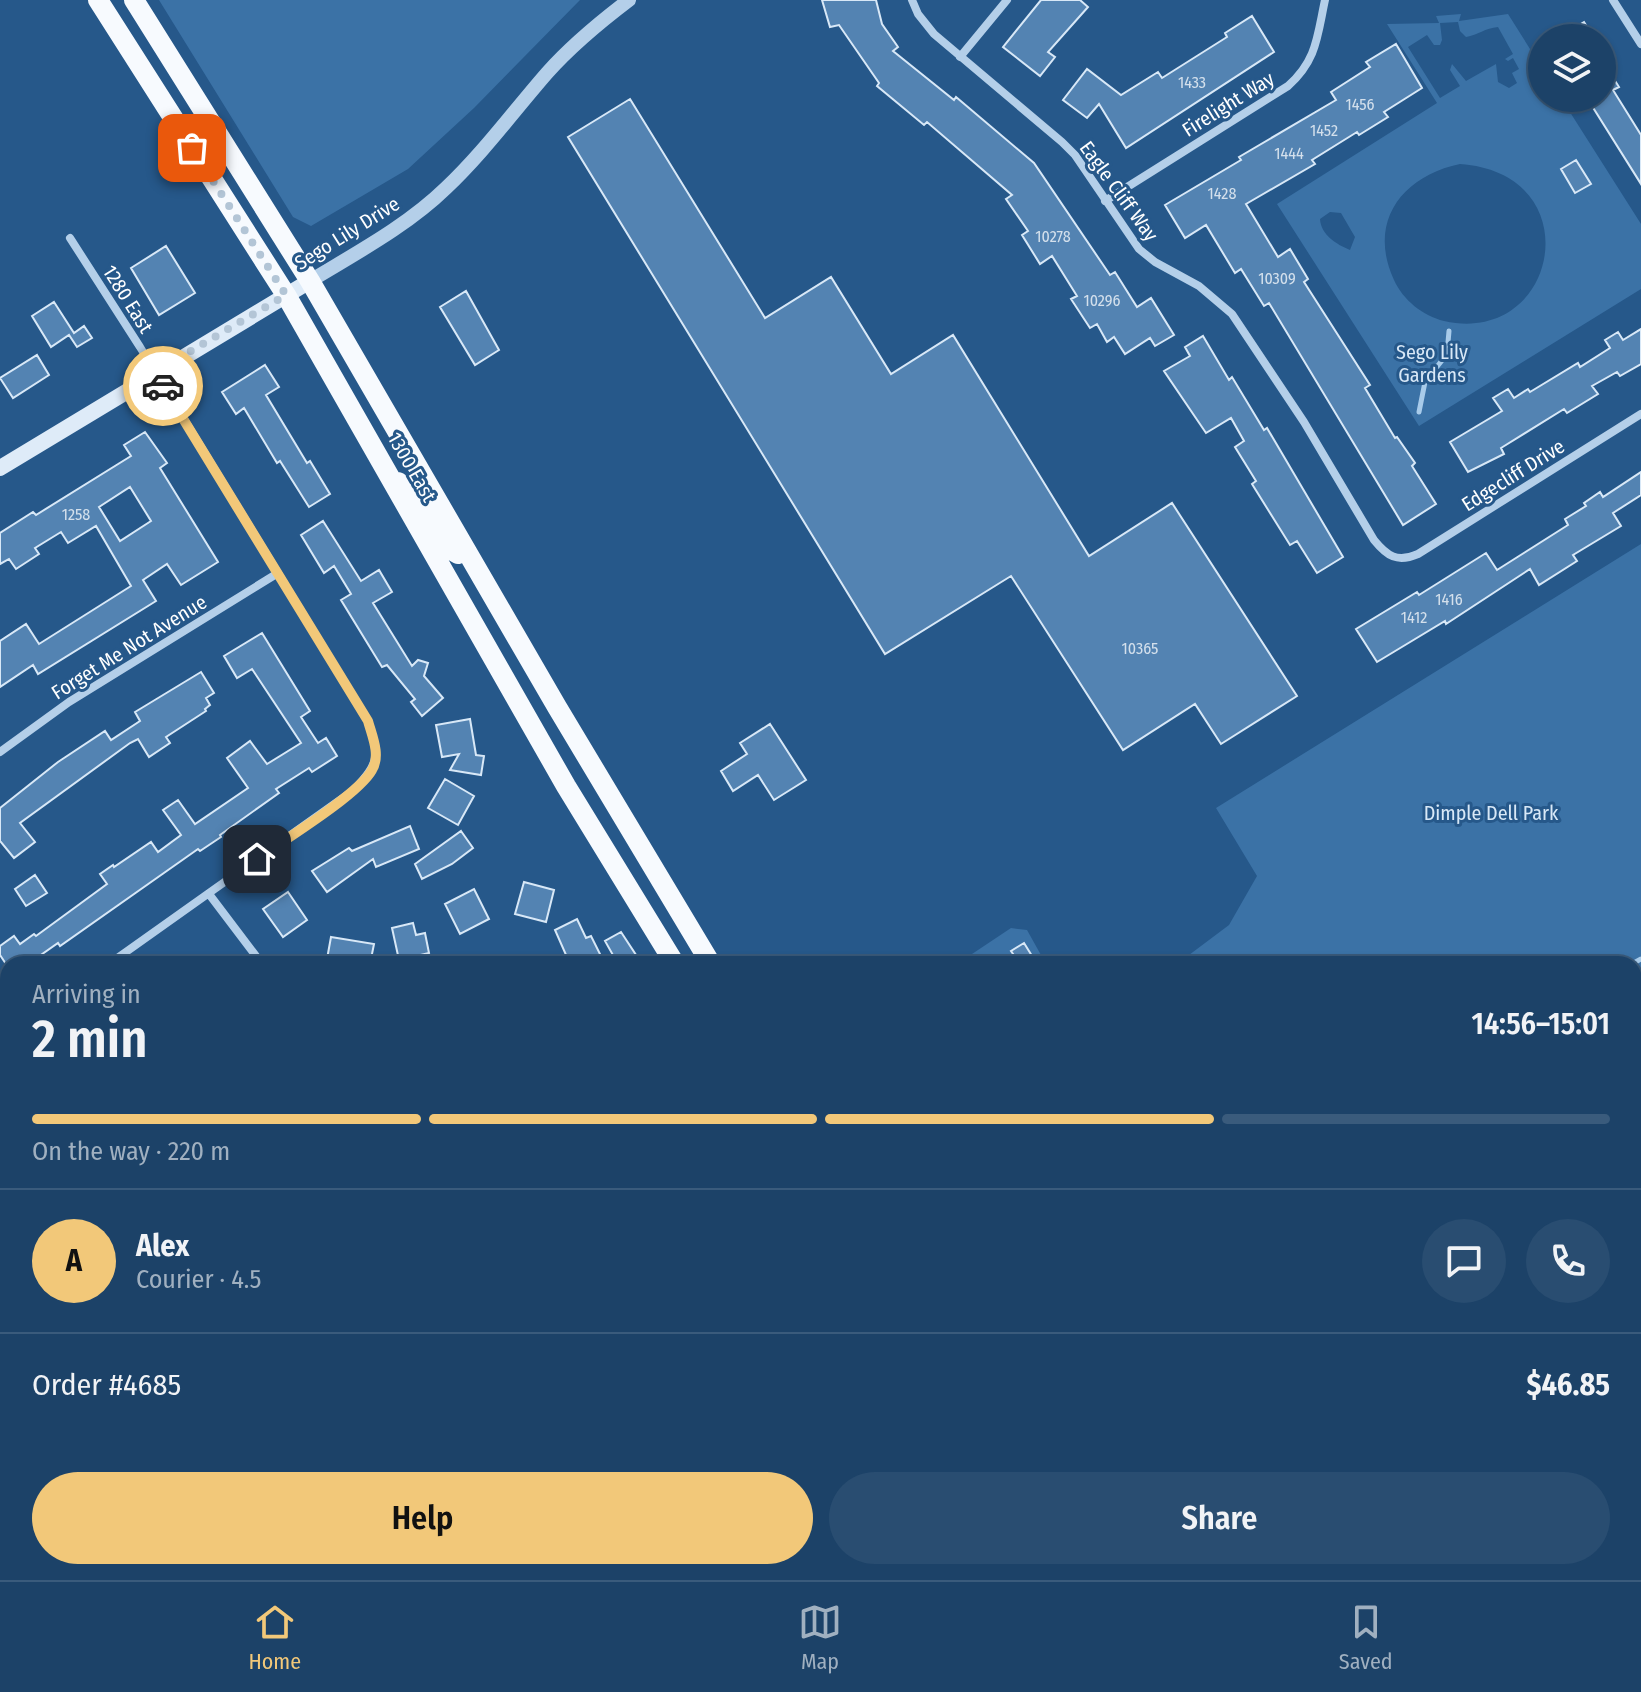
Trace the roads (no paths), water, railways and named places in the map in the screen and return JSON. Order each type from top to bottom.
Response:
[{"type":"main road","name":"1300 East","points":[[98,0],[286,295],[566,786],[670,956]]},
{"type":"main road","name":"1300 East","points":[[134,0],[310,281],[468,556],[706,956]]},
{"type":"main road","name":"Sego Lily Drive","points":[[0,468],[310,281]]},
{"type":"main road","points":[[388,475],[409,488],[449,549],[468,556]]},
{"type":"street","name":"Sego Lily Drive","points":[[310,281],[409,219],[446,189],[493,140],[548,72],[576,43],[629,0]]},
{"type":"street","name":"Eagle Cliff Way","points":[[912,0],[918,14],[934,34],[1075,155],[1139,249],[1155,262],[1199,286],[1232,314],[1296,410],[1374,540],[1387,555],[1400,559]]},
{"type":"street","points":[[960,57],[1007,0]]},
{"type":"street","name":"Firelight Way","points":[[1105,201],[1288,86],[1311,59],[1325,0]]},
{"type":"street","points":[[1613,0],[1641,44]]},
{"type":"street","name":"1280 East","points":[[70,238],[368,721],[376,749],[373,769],[354,790],[209,894]]},
{"type":"street","name":"Edgecliff Drive","points":[[1400,559],[1418,554],[1641,414]]},
{"type":"street","name":"Forget Me Not Avenue","points":[[0,752],[69,702],[278,573]]},
{"type":"street","points":[[120,956],[209,894],[256,956]]},
{"type":"waterway","points":[[1419,412],[1425,382],[1447,354],[1449,331]]},
{"type":"park label","name":"Sego Lily Gardens","points":[[1432,364]]},
{"type":"park label","name":"Dimple Dell Park","points":[[1491,813]]}]
